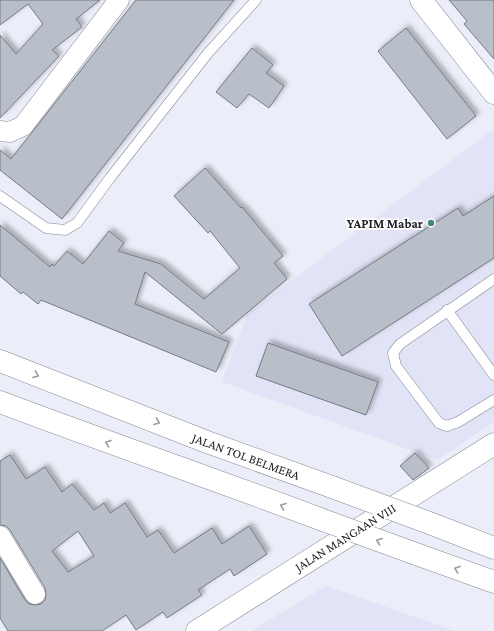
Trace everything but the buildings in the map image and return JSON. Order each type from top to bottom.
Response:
[{"type":"main road","points":[[421,0],[494,93]]},
{"type":"main road","name":"JALAN TOL BELMERA","points":[[0,361],[207,442],[494,548]]},
{"type":"main road","points":[[0,402],[320,520],[494,582]]},
{"type":"main road","name":"JALAN MANGAAN VIII","points":[[197,631],[494,444]]},
{"type":"street","points":[[0,131],[10,132],[23,126],[119,0]]},
{"type":"street","points":[[0,536],[35,594]]},
{"type":"lane","points":[[0,196],[46,228],[65,230],[77,223],[115,171],[208,53],[256,0]]},
{"type":"lane","points":[[494,278],[400,344],[394,353],[396,366],[439,423],[447,426],[458,422],[494,400]]},
{"type":"lane","points":[[447,310],[494,375]]},
{"type":"shaded area","name":"YAPIM Mabar","points":[[492,130],[494,132],[494,422],[438,460],[222,382],[247,314]]},
{"type":"shaded area","points":[[326,586],[455,631],[251,631]]},
{"type":"place","name":"YAPIM Mabar","points":[[431,223]]}]
